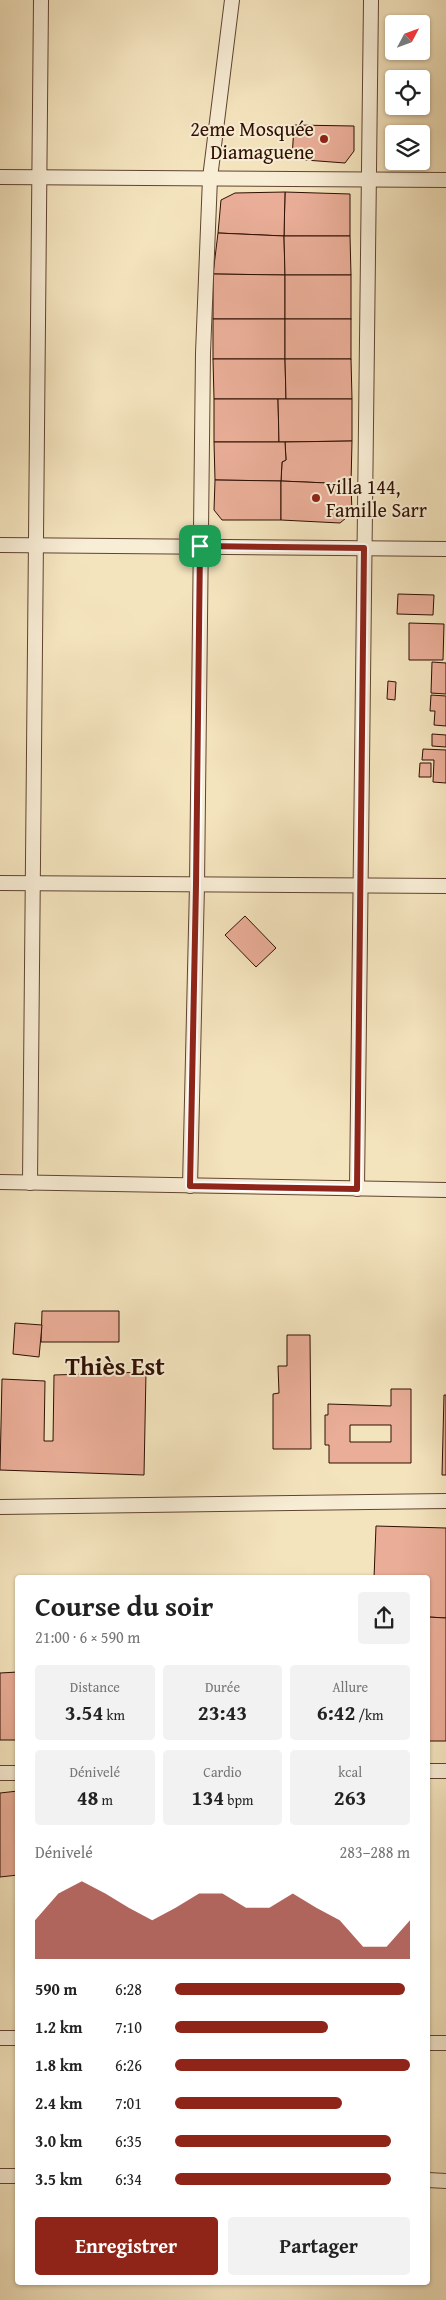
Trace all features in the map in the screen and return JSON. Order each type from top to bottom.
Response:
[{"type":"street","points":[[30,1183],[41,0]]},
{"type":"street","points":[[190,1186],[196,885],[202,353],[210,178],[232,0]]},
{"type":"street","points":[[357,1189],[370,0]]},
{"type":"street","points":[[0,177],[446,180]]},
{"type":"street","points":[[0,544],[446,548]]},
{"type":"street","points":[[0,883],[446,886]]},
{"type":"street","points":[[0,1182],[446,1190]]},
{"type":"street","points":[[0,1507],[446,1501]]},
{"type":"street","points":[[430,1771],[446,1771]]},
{"type":"street","points":[[0,1773],[15,1773]]},
{"type":"street","points":[[0,2038],[15,2038]]},
{"type":"street","points":[[430,2043],[446,2043]]},
{"type":"street","points":[[0,2176],[15,2176]]},
{"type":"street","points":[[430,2180],[446,2180]]},
{"type":"building","name":"2eme Mosquée Diamaguene","points":[[294,125],[354,126],[354,151],[345,163],[292,159]]},
{"type":"building","points":[[285,192],[350,194],[350,236],[284,236]]},
{"type":"building","points":[[285,192],[284,236],[218,233],[221,200],[235,193]]},
{"type":"building","points":[[218,233],[284,236],[285,275],[213,274]]},
{"type":"building","points":[[284,236],[350,236],[351,275],[285,275]]},
{"type":"building","points":[[213,274],[285,275],[285,319],[213,319]]},
{"type":"building","points":[[285,275],[351,275],[351,319],[285,319]]},
{"type":"building","points":[[213,319],[285,319],[285,359],[213,359]]},
{"type":"building","points":[[285,319],[351,319],[351,359],[285,359]]},
{"type":"building","points":[[213,359],[285,359],[286,399],[214,399]]},
{"type":"building","points":[[285,359],[351,359],[352,399],[286,399]]},
{"type":"building","points":[[214,399],[278,399],[279,442],[214,442]]},
{"type":"building","points":[[278,399],[352,399],[352,441],[279,442]]},
{"type":"building","points":[[352,441],[351,484],[281,481],[282,462],[286,460],[285,442]]},
{"type":"building","points":[[214,442],[285,442],[286,460],[282,462],[281,481],[215,480]]},
{"type":"building","points":[[215,480],[281,481],[281,520],[222,520],[214,510]]},
{"type":"building","name":"villa 144, Famille Sarr","points":[[281,481],[351,484],[352,513],[340,523],[281,520]]},
{"type":"building","points":[[398,594],[434,595],[433,615],[397,614]]},
{"type":"building","points":[[409,623],[444,624],[443,660],[409,660]]},
{"type":"building","points":[[432,662],[446,663],[446,694],[431,693]]},
{"type":"building","points":[[388,681],[396,682],[395,700],[387,699]]},
{"type":"building","points":[[431,695],[446,696],[446,726],[434,725],[435,711],[430,711]]},
{"type":"building","points":[[432,734],[446,735],[446,747],[432,746]]},
{"type":"building","points":[[423,749],[446,750],[446,783],[433,782],[434,760],[422,760]]},
{"type":"building","points":[[420,763],[431,763],[431,777],[419,777]]},
{"type":"building","points":[[245,916],[276,948],[256,967],[225,935]]},
{"type":"building","points":[[42,1311],[119,1311],[119,1342],[41,1342]]},
{"type":"building","points":[[15,1323],[42,1325],[39,1357],[13,1354]]},
{"type":"building","points":[[287,1335],[310,1335],[311,1449],[273,1449],[273,1394],[279,1393],[278,1366],[287,1366]]},
{"type":"building","points":[[146,1372],[144,1475],[0,1470],[2,1379],[45,1381],[44,1441],[53,1441],[54,1375]]},
{"type":"building","points":[[391,1389],[411,1389],[411,1463],[329,1463],[329,1445],[325,1445],[325,1415],[328,1415],[328,1404],[391,1406]],"holes":[[[350,1425],[391,1425],[391,1442],[350,1442]]]},
{"type":"building","points":[[444,1395],[446,1395],[446,1475],[442,1475]]},
{"type":"building","points":[[376,1526],[446,1528],[446,1618],[430,1617],[430,1575],[374,1575]]},
{"type":"building","points":[[430,1617],[446,1618],[446,1741],[430,1741]]},
{"type":"building","points":[[15,1672],[15,1740],[0,1740],[0,1673]]},
{"type":"building","points":[[15,1791],[15,1875],[0,1877],[0,1793]]},
{"type":"place","name":"2eme Mosquée Diamaguene","points":[[324,139]]},
{"type":"place","name":"villa 144, Famille Sarr","points":[[316,498]]},
{"type":"district","name":"Thiès Est","points":[[115,1366]]},
{"type":"route","points":[[200,546],[364,548],[357,1189],[190,1186],[200,546]]}]
